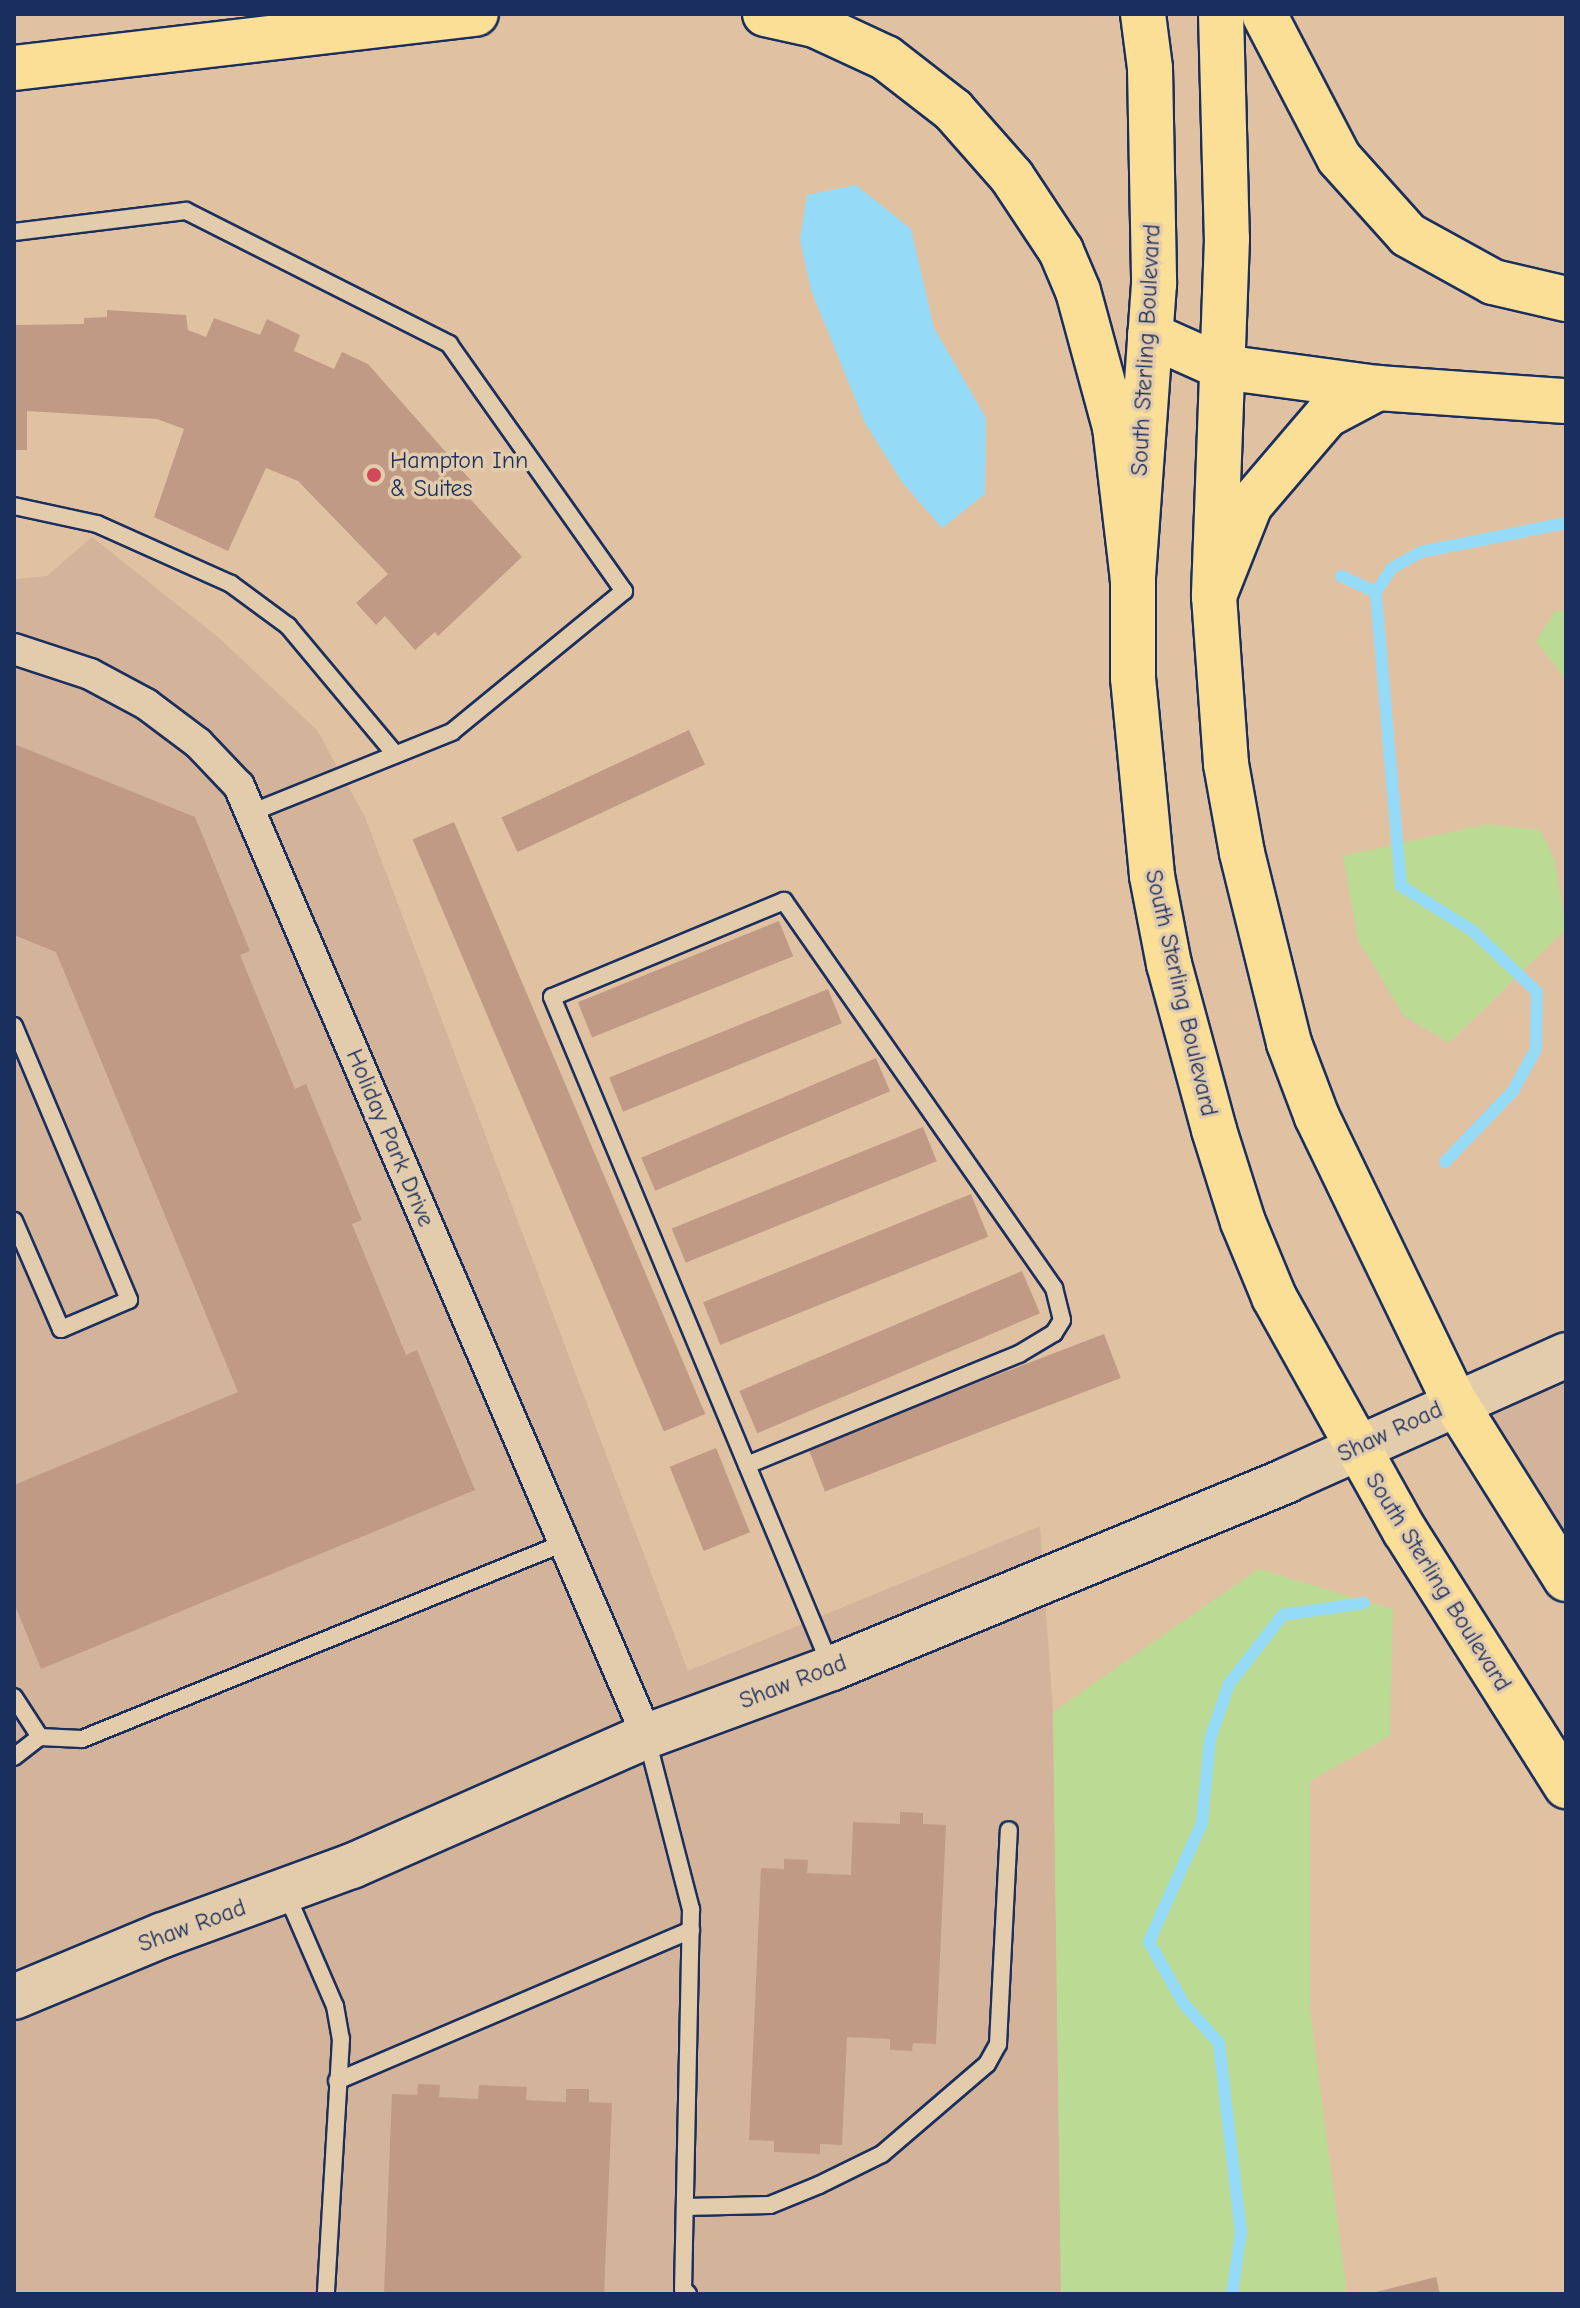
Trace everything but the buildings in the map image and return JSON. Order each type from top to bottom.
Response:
[{"type":"main road","points":[[14,68],[476,14]]},
{"type":"main road","points":[[765,14],[815,25],[886,58],[953,110],[1012,177],[1061,251],[1078,291],[1115,427],[1133,580]]},
{"type":"main road","name":"South Sterling Boulevard","points":[[1143,14],[1152,136],[1150,335],[1133,580],[1139,772],[1169,964],[1243,1222],[1274,1297],[1356,1447],[1566,1786]]},
{"type":"main road","points":[[1221,14],[1227,239],[1214,596],[1226,764],[1242,853],[1289,1043],[1373,1239],[1455,1402],[1566,1579]]},
{"type":"main road","points":[[1264,14],[1339,158],[1408,235],[1493,282],[1566,299]]},
{"type":"main road","points":[[1150,335],[1222,367],[1378,388],[1566,401]]},
{"type":"main road","points":[[1214,596],[1250,505],[1327,415],[1378,388]]},
{"type":"main road","name":"Shaw Road","points":[[14,1997],[163,1935],[286,1892],[647,1736],[832,1668],[1566,1355]]},
{"type":"street","name":"Holiday Park Drive","points":[[14,649],[90,674],[146,704],[198,743],[229,775],[251,813],[647,1736]]},
{"type":"lane","points":[[14,232],[186,211],[449,344],[624,591],[452,732],[251,813]]},
{"type":"lane","points":[[14,506],[97,524],[231,584],[288,626],[395,754]]},
{"type":"lane","points":[[747,1465],[1019,1354],[1054,1333],[1062,1320],[1054,1288],[784,901],[552,997],[747,1465],[832,1668]]},
{"type":"lane","points":[[14,1026],[129,1300],[61,1329],[14,1221]]},
{"type":"lane","points":[[14,1757],[40,1737],[82,1739],[564,1543]]},
{"type":"lane","points":[[14,1697],[40,1737]]},
{"type":"lane","points":[[647,1736],[688,1888],[691,1930],[684,2292]]},
{"type":"lane","points":[[685,2207],[770,2205],[819,2185],[882,2154],[987,2064],[998,2044],[1009,1830]]},
{"type":"lane","points":[[286,1892],[335,2006],[341,2039],[326,2294]]},
{"type":"lane","points":[[337,2081],[691,1930]]},
{"type":"shaded area","points":[[92,537],[218,637],[317,730],[365,817],[688,1671],[1040,1526],[1053,1712],[1061,2294],[14,2294],[14,579],[47,576]]},
{"type":"shaded area","points":[[1566,1355],[1566,1579],[1455,1402]]},
{"type":"green space","points":[[1566,610],[1566,680],[1536,641],[1555,611]]},
{"type":"green space","points":[[1487,824],[1540,830],[1555,860],[1566,929],[1449,1043],[1404,1016],[1358,940],[1343,856]]},
{"type":"green space","points":[[1258,1569],[1393,1609],[1390,1736],[1310,1781],[1310,2008],[1347,2294],[1061,2294],[1053,1712]]},
{"type":"water","points":[[856,185],[911,229],[934,328],[986,418],[985,494],[942,528],[902,482],[865,423],[811,290],[800,239],[807,195]]},
{"type":"waterway","points":[[1445,1162],[1513,1091],[1536,1049],[1537,992],[1473,931],[1401,886],[1376,592],[1392,568],[1421,552],[1566,523]]},
{"type":"waterway","points":[[1341,576],[1376,592]]},
{"type":"waterway","points":[[1232,2294],[1241,2233],[1219,2043],[1184,2004],[1149,1942],[1202,1823],[1210,1739],[1229,1684],[1283,1615],[1364,1603]]},
{"type":"place","name":"Hampton Inn & Suites","points":[[374,475]]}]
